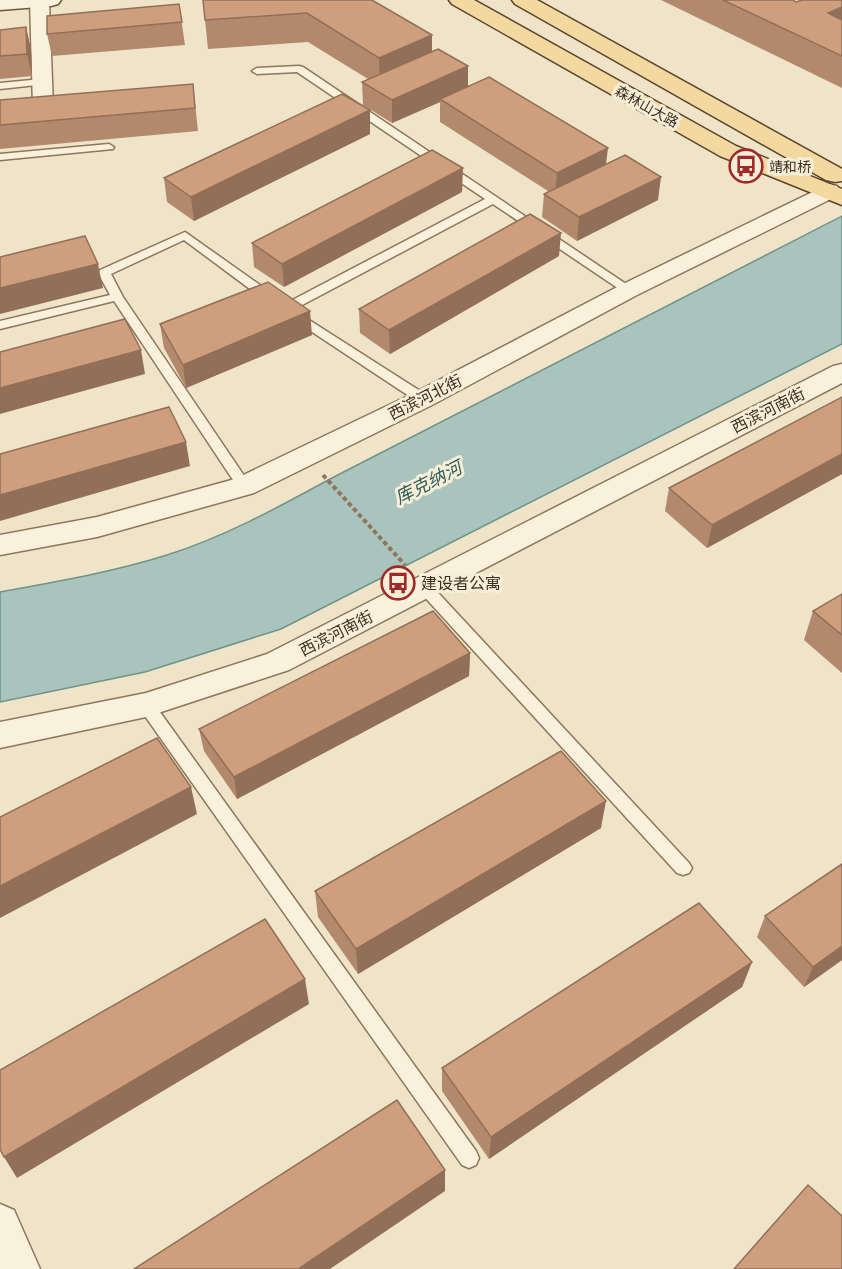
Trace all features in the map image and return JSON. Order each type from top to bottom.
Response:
[{"type":"main road","name":"森林山大路","points":[[459,0],[728,151],[837,189]]},
{"type":"main road","name":"森林山大路","points":[[522,0],[837,189]]},
{"type":"street","points":[[0,4],[45,1],[43,107]]},
{"type":"street","name":"西滨河北街","points":[[0,545],[97,527],[244,486],[423,399],[629,290],[837,189]]},
{"type":"street","name":"西滨河南街","points":[[0,735],[146,705],[278,662],[418,579],[842,372]]},
{"type":"street","points":[[0,1224],[20,1269]]},
{"type":"lane","points":[[257,71],[299,69],[629,290]]},
{"type":"lane","points":[[0,86],[42,82]]},
{"type":"lane","points":[[0,157],[109,147]]},
{"type":"lane","points":[[285,309],[493,199]]},
{"type":"lane","points":[[244,486],[117,297],[104,273],[185,235],[285,309],[423,399]]},
{"type":"lane","points":[[0,325],[117,297]]},
{"type":"lane","points":[[418,579],[683,868]]},
{"type":"lane","points":[[146,705],[470,1158]]},
{"type":"path","points":[[326,478],[418,579]]},
{"type":"water","name":"库克纳河","points":[[842,216],[842,344],[281,629],[145,672],[0,702],[0,592],[126,567],[188,548],[230,531]]},
{"type":"building","points":[[203,0],[372,0],[432,35],[379,58],[307,13],[205,20]]},
{"type":"building","points":[[723,0],[793,0],[796,2],[842,0],[842,7],[828,13],[842,20],[842,56]]},
{"type":"building","points":[[179,4],[182,22],[47,34],[47,16]]},
{"type":"building","points":[[26,27],[27,54],[0,56],[0,30]]},
{"type":"building","points":[[438,49],[468,66],[392,100],[362,82]]},
{"type":"building","points":[[489,77],[608,148],[557,173],[440,99]]},
{"type":"building","points":[[193,84],[195,108],[0,125],[0,100]]},
{"type":"building","points":[[342,94],[370,110],[191,197],[164,178]]},
{"type":"building","points":[[432,150],[463,168],[282,264],[252,243]]},
{"type":"building","points":[[625,155],[661,177],[579,217],[544,194]]},
{"type":"building","points":[[530,214],[561,233],[389,330],[359,309]]},
{"type":"building","points":[[85,236],[98,264],[0,288],[0,257]]},
{"type":"building","points":[[268,282],[310,311],[183,365],[160,324]]},
{"type":"building","points":[[125,319],[141,350],[0,388],[0,352]]},
{"type":"building","points":[[842,397],[842,454],[712,525],[669,488]]},
{"type":"building","points":[[169,407],[186,442],[0,495],[0,454]]},
{"type":"building","points":[[842,594],[842,635],[813,611]]},
{"type":"building","points":[[433,611],[470,653],[234,777],[199,729]]},
{"type":"building","points":[[157,738],[191,787],[0,886],[0,817]]},
{"type":"building","points":[[561,751],[606,801],[356,949],[315,891]]},
{"type":"building","points":[[842,864],[842,946],[813,967],[765,916]]},
{"type":"building","points":[[699,903],[752,962],[491,1137],[442,1068]]},
{"type":"building","points":[[265,919],[305,979],[4,1157],[0,1149],[0,1070]]},
{"type":"building","points":[[397,1100],[445,1170],[298,1269],[134,1269]]},
{"type":"building","points":[[808,1185],[842,1216],[842,1269],[734,1269]]},
{"type":"place","name":"靖和桥","points":[[746,166]]},
{"type":"place","name":"建设者公寓","points":[[398,583]]}]
